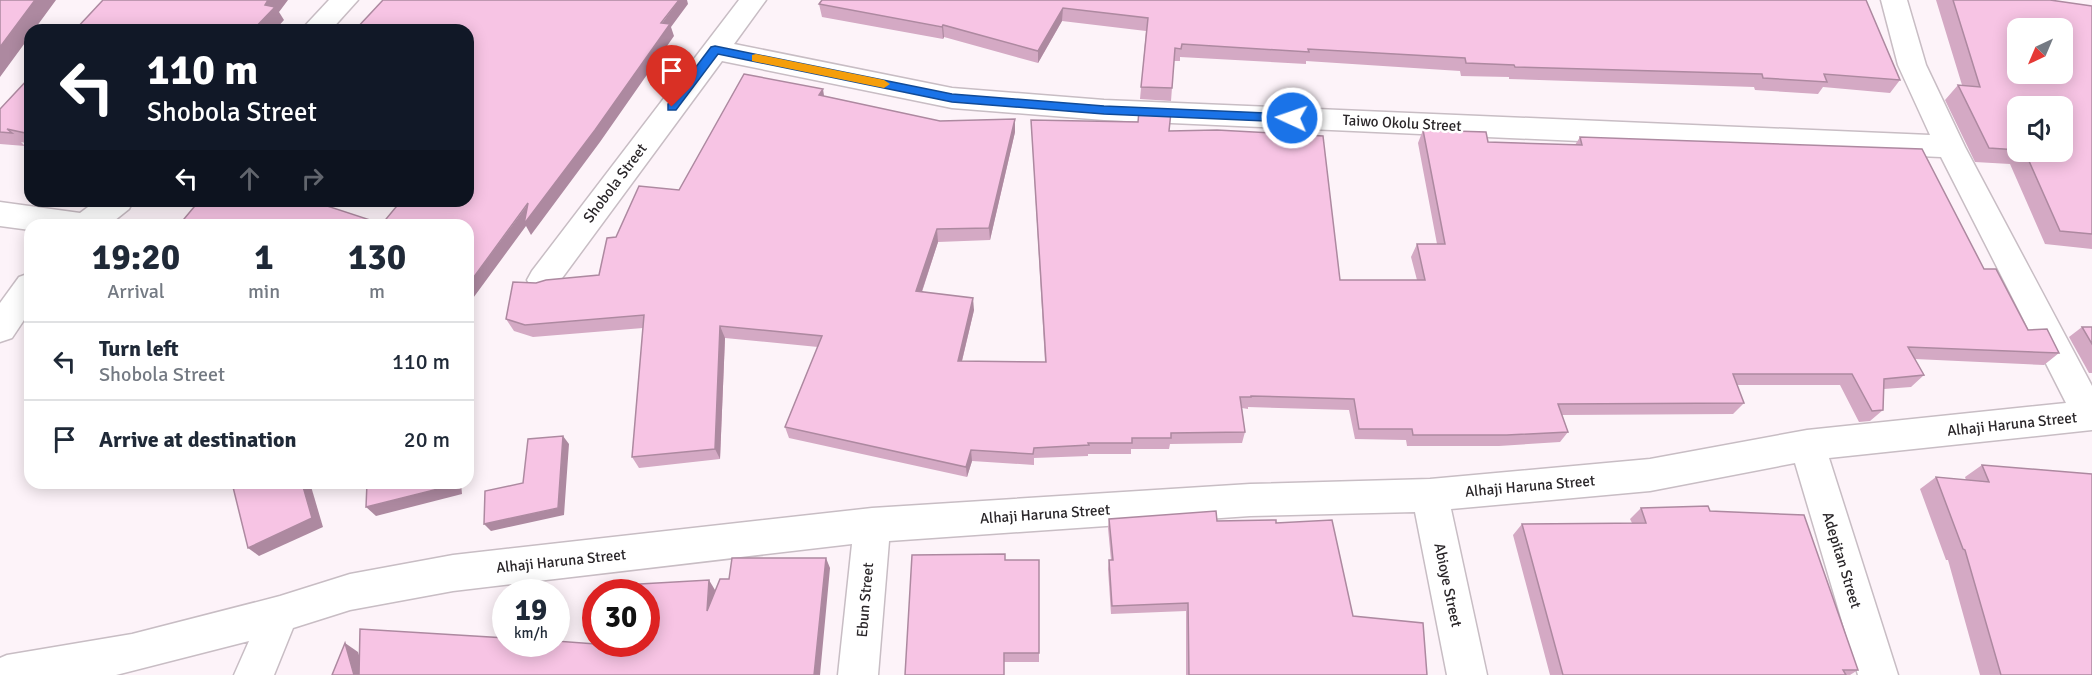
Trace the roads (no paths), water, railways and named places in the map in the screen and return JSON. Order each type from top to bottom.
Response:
[{"type":"street","points":[[321,24],[345,0]]},
{"type":"street","name":"Shobola Street","points":[[543,280],[753,0]]},
{"type":"street","points":[[1894,0],[1912,66],[1950,147],[2091,415]]},
{"type":"street","name":"Taiwo Okolu Street","points":[[715,50],[952,98],[1104,110],[1950,147]]},
{"type":"street","points":[[95,219],[110,207]]},
{"type":"street","points":[[0,214],[36,219]]},
{"type":"street","points":[[0,328],[24,294]]},
{"type":"street","name":"Alhaji Haruna Street","points":[[7,675],[132,653],[280,614],[350,592],[453,573],[872,525],[1250,500],[1430,495],[1650,475],[1807,445],[2091,415]]},
{"type":"street","name":"Adepitan Street","points":[[1807,445],[1878,675]]},
{"type":"street","name":"Abioye Street","points":[[1430,495],[1467,675]]},
{"type":"street","name":"Ebun Street","points":[[858,675],[872,525]]},
{"type":"street","points":[[254,675],[280,614]]}]
